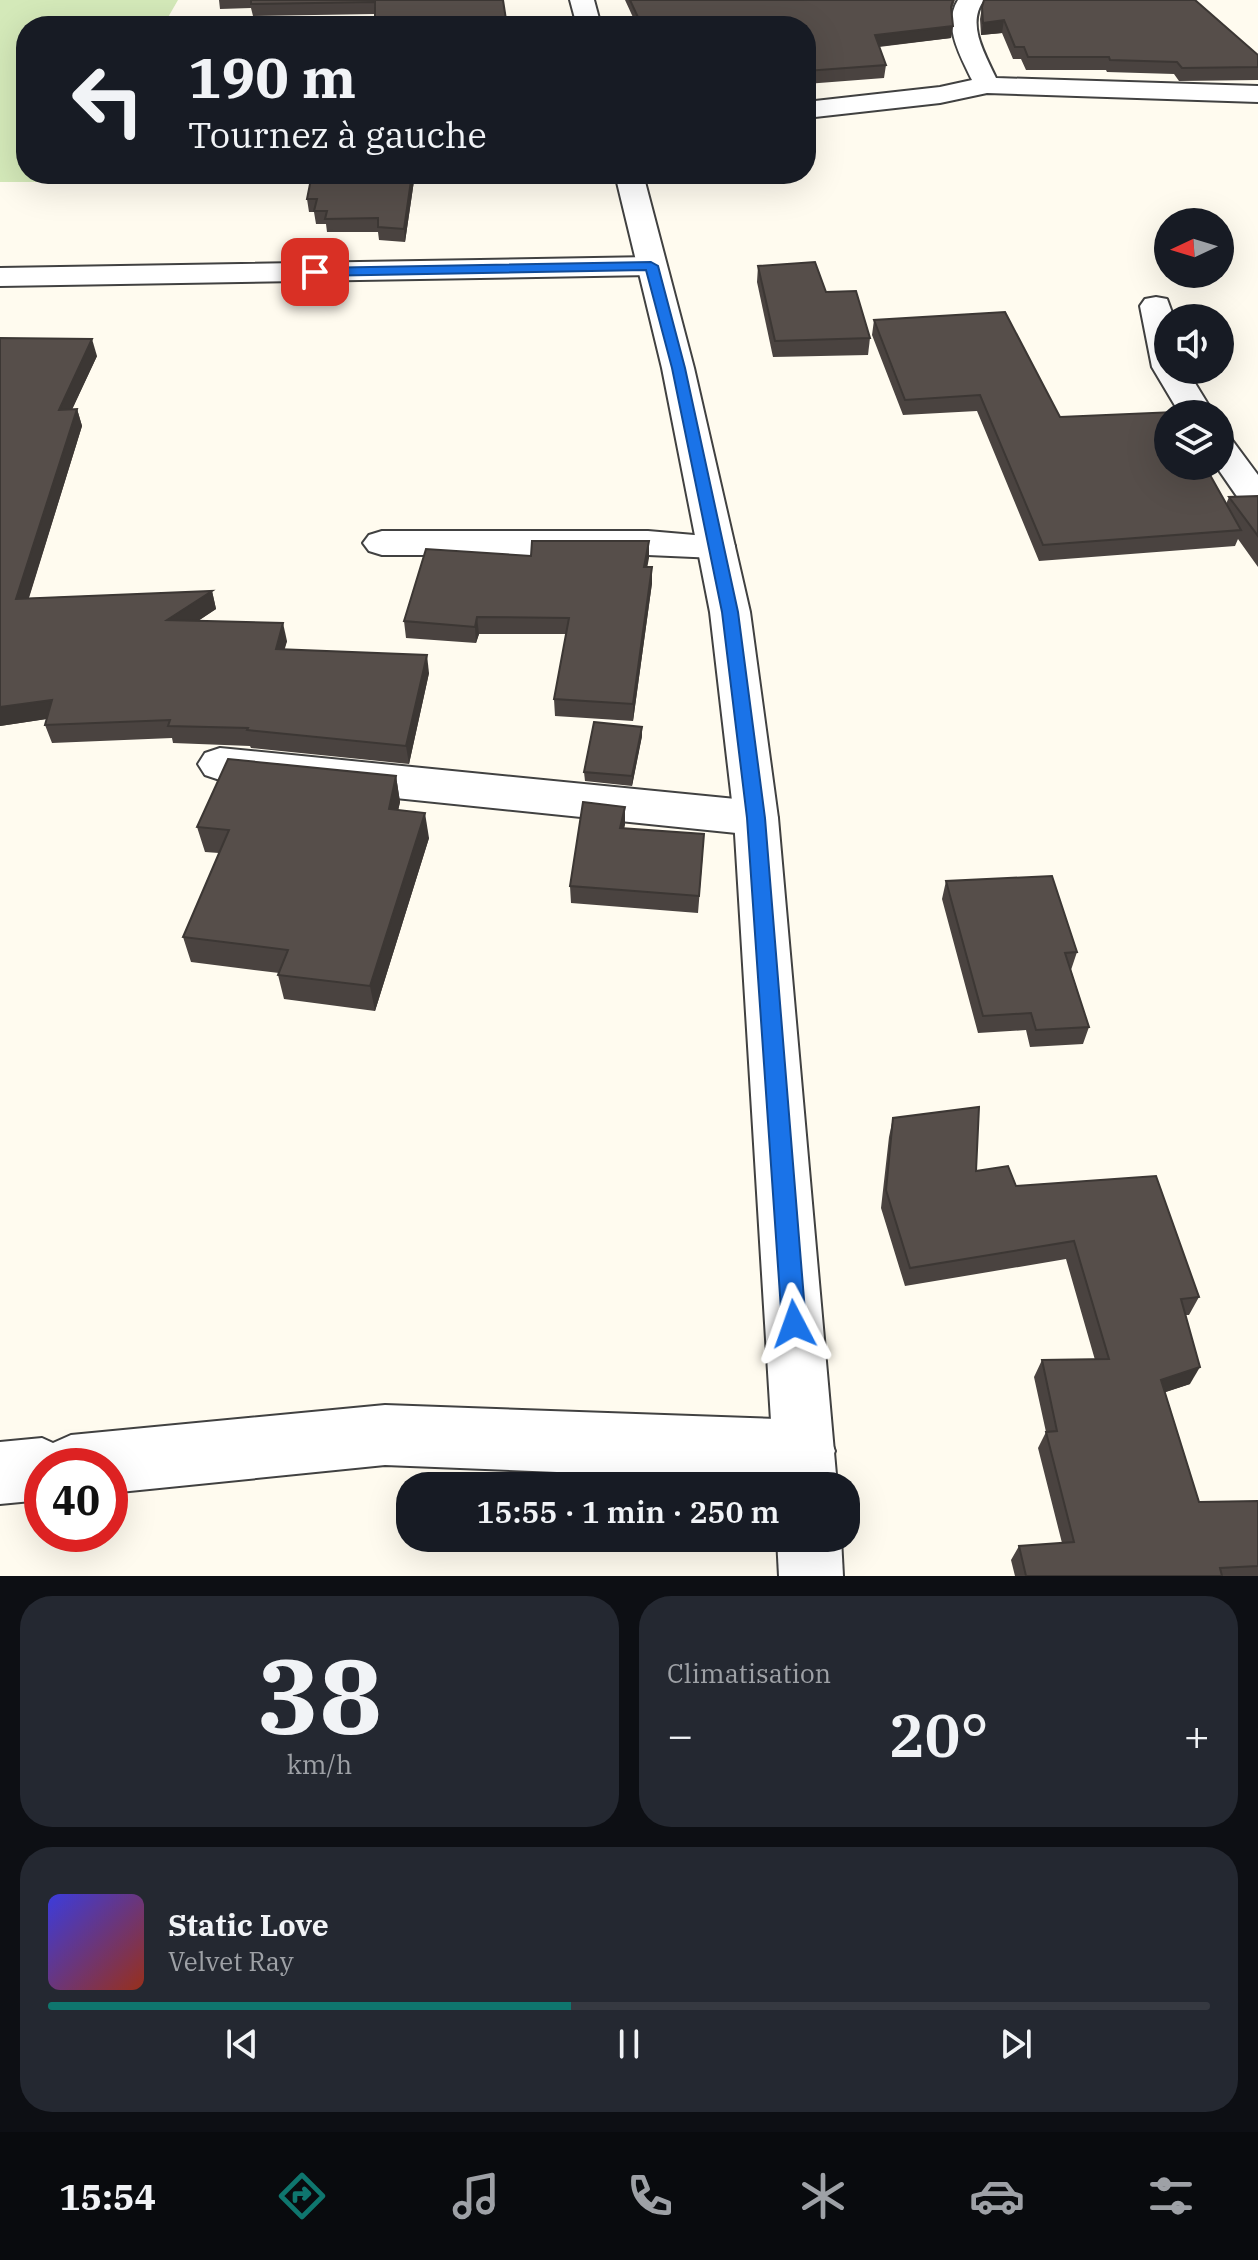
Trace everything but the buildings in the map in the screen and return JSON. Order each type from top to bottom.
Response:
[{"type":"street","points":[[972,0],[966,5],[965,39],[987,85]]},
{"type":"street","points":[[816,109],[940,95],[987,85],[1258,94]]},
{"type":"street","points":[[128,1460],[385,1435],[805,1469],[756,818],[730,612],[678,368],[631,184]]},
{"type":"street","points":[[0,277],[651,266]]},
{"type":"street","points":[[1234,467],[1258,500]]},
{"type":"street","points":[[382,543],[716,546]]},
{"type":"street","points":[[220,764],[756,818]]},
{"type":"street","points":[[0,1473],[24,1471]]},
{"type":"street","points":[[810,1552],[811,1576]]},
{"type":"green space","points":[[0,0],[178,0],[169,16],[16,16],[16,182],[0,182]]},
{"type":"route","points":[[315,272],[651,266],[678,368],[730,612],[756,818],[794,1324]]}]
